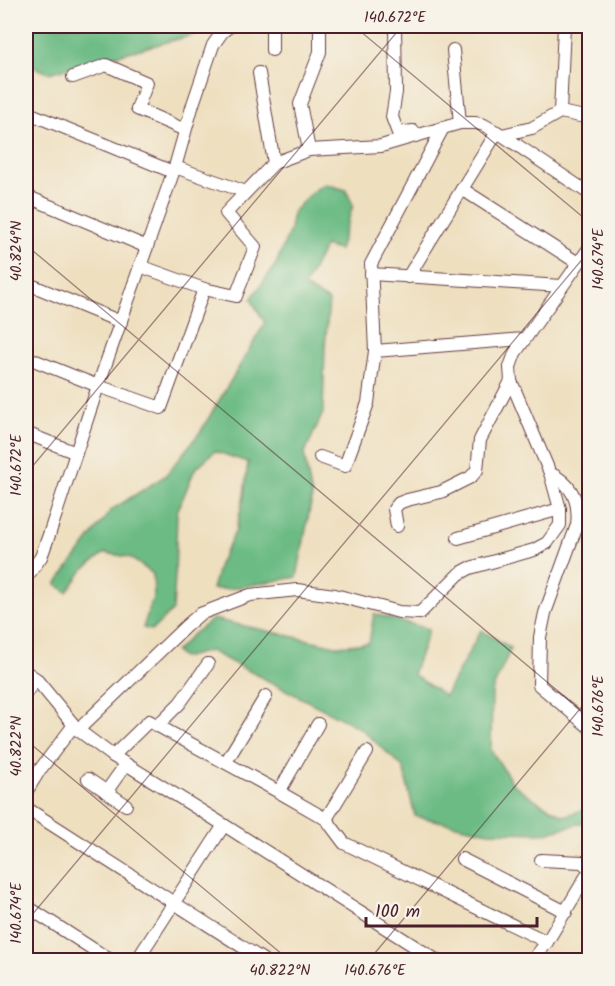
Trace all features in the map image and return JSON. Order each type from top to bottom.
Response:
[{"type":"street","points":[[92,26],[104,26]]},
{"type":"street","points":[[272,50],[273,26]]},
{"type":"street","points":[[309,150],[300,104],[320,52],[320,26]]},
{"type":"street","points":[[395,26],[396,92],[392,117],[395,127],[398,133],[425,129],[430,132]]},
{"type":"street","points":[[560,112],[564,26]]},
{"type":"street","points":[[26,578],[41,557],[174,170],[213,45],[222,28]]},
{"type":"street","points":[[453,50],[460,123]]},
{"type":"street","points":[[73,78],[106,65],[147,82],[137,109],[185,130]]},
{"type":"street","points":[[259,73],[274,163]]},
{"type":"street","points":[[26,112],[174,170],[246,192]]},
{"type":"street","points":[[408,278],[462,189],[499,134],[532,128],[560,112],[590,118]]},
{"type":"street","points":[[140,266],[204,289],[236,296],[255,247],[226,213],[274,163],[309,150],[381,146],[460,123],[484,125],[590,194]]},
{"type":"street","points":[[320,457],[345,466],[368,403],[375,351],[371,264],[443,128]]},
{"type":"street","points":[[462,189],[578,263]]},
{"type":"street","points":[[26,196],[147,247]]},
{"type":"street","points":[[26,792],[39,771],[76,727],[200,614],[250,595],[297,590],[335,596],[399,612],[420,613],[459,574],[471,568],[534,550],[547,543],[561,525],[560,509],[550,473],[511,381],[510,367],[515,353],[590,247]]},
{"type":"street","points":[[371,274],[562,286]]},
{"type":"street","points":[[26,283],[121,322]]},
{"type":"street","points":[[26,357],[161,408],[204,289]]},
{"type":"street","points":[[375,351],[525,339]]},
{"type":"street","points":[[397,526],[394,508],[399,503],[441,492],[471,477],[477,470],[480,440],[511,381]]},
{"type":"street","points":[[26,433],[76,453]]},
{"type":"street","points":[[550,473],[560,478],[575,496],[579,512],[577,525],[545,613],[540,637],[539,685],[590,728]]},
{"type":"street","points":[[458,538],[560,509]]},
{"type":"street","points":[[158,725],[180,703],[208,664]]},
{"type":"street","points":[[31,675],[76,727],[113,756],[436,960]]},
{"type":"street","points":[[26,693],[31,675]]},
{"type":"street","points":[[226,762],[266,696]]},
{"type":"street","points":[[113,756],[149,721],[326,819],[344,843],[548,942]]},
{"type":"street","points":[[279,792],[318,724]]},
{"type":"street","points":[[326,819],[366,752]]},
{"type":"street","points":[[106,792],[126,764]]},
{"type":"street","points":[[88,779],[126,805]]},
{"type":"street","points":[[26,808],[262,960]]},
{"type":"street","points":[[137,960],[224,825]]},
{"type":"street","points":[[462,859],[566,912]]},
{"type":"street","points":[[533,960],[548,942],[590,869],[582,862],[541,860]]},
{"type":"street","points":[[26,906],[110,960]]},
{"type":"green space","points":[[33,26],[206,26],[201,33],[49,73],[26,64],[26,28]]},
{"type":"green space","points":[[325,184],[346,190],[353,205],[339,250],[325,246],[304,287],[329,301],[323,413],[304,454],[312,497],[297,577],[228,589],[212,589],[219,564],[236,530],[244,496],[248,462],[215,451],[195,469],[177,512],[173,610],[152,630],[143,628],[154,594],[153,574],[129,557],[105,553],[84,569],[67,592],[56,584],[111,510],[165,476],[201,431],[265,323],[251,299],[276,264],[290,230],[293,212],[313,191]]},
{"type":"green space","points":[[374,614],[429,629],[413,674],[445,696],[481,630],[511,648],[492,691],[491,750],[513,784],[564,816],[589,808],[589,821],[546,833],[489,832],[415,816],[403,767],[360,728],[210,651],[182,658],[175,652],[213,619],[336,646],[369,643]]}]
